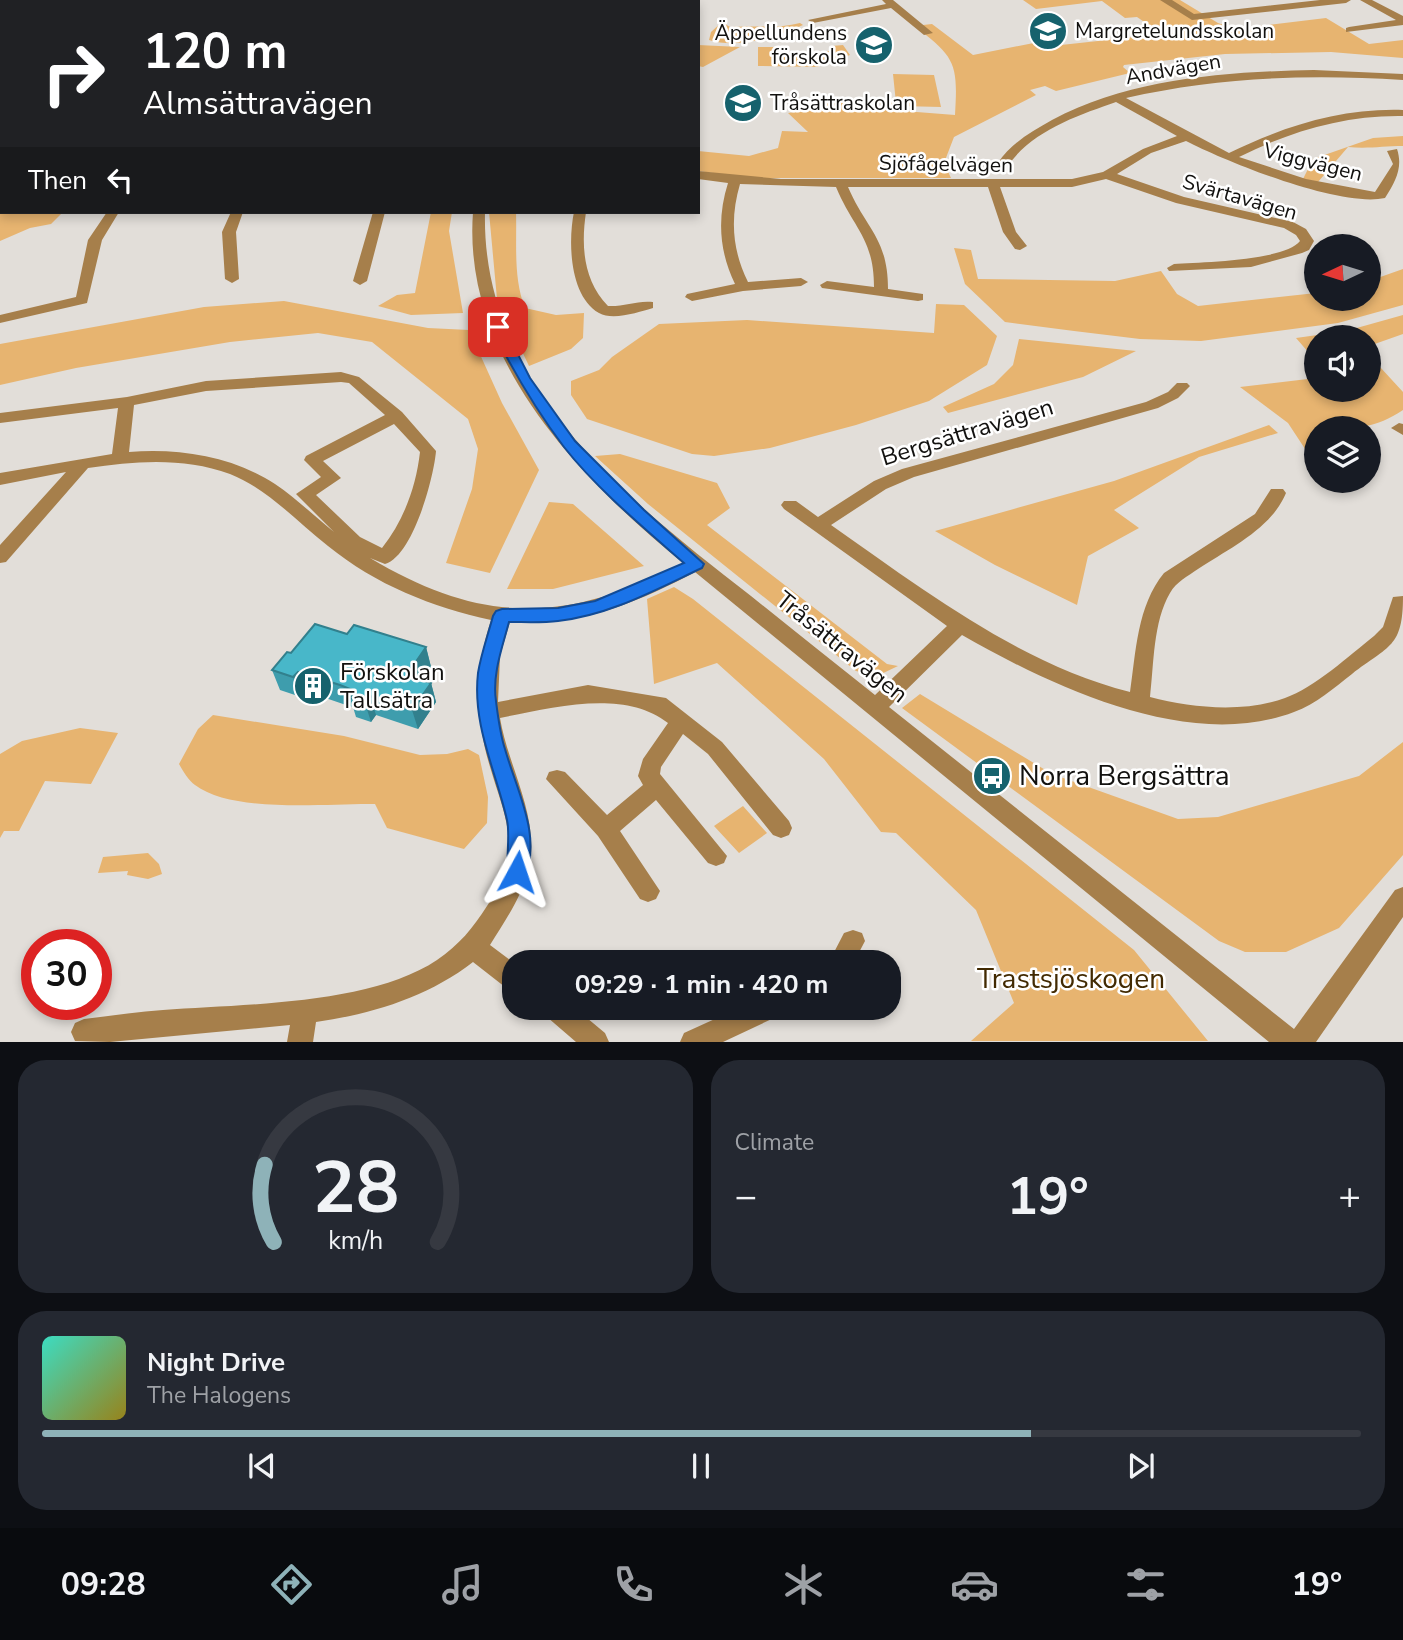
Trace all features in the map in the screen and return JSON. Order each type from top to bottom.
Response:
[{"type":"street","points":[[1165,0],[1192,17],[1346,0]]},
{"type":"street","points":[[1369,0],[1403,21]]},
{"type":"street","points":[[813,20],[891,3],[928,33]]},
{"type":"street","points":[[1349,30],[1403,21]]},
{"type":"street","name":"Andvägen","points":[[1004,163],[1010,152],[1056,121],[1118,98],[1197,82],[1256,75],[1342,73],[1403,77]]},
{"type":"street","name":"Andvägen","points":[[1118,98],[1184,138]]},
{"type":"street","name":"Viggvägen","points":[[1227,158],[1257,144],[1340,117],[1403,113]]},
{"type":"street","name":"Viggvägen","points":[[1184,138],[1227,158],[1316,186],[1378,196],[1386,191],[1399,164],[1393,151]]},
{"type":"street","name":"Sjöfågelvägen","points":[[700,174],[735,180],[1072,183],[1107,175],[1147,151],[1184,138]]},
{"type":"street","name":"Svärtavägen","points":[[1107,175],[1180,200],[1288,226],[1301,232],[1307,241],[1304,247],[1297,250],[1251,263],[1174,268]]},
{"type":"street","points":[[735,180],[727,212],[727,242],[733,266],[743,288]]},
{"type":"street","points":[[840,182],[851,208],[873,240],[881,263],[881,290]]},
{"type":"street","points":[[993,184],[1010,232],[1020,246]]},
{"type":"street","points":[[0,319],[82,300],[95,240],[112,214]]},
{"type":"street","points":[[232,279],[229,233],[236,214]]},
{"type":"street","points":[[360,281],[378,214]]},
{"type":"street","name":"Tråsättravägen","points":[[479,214],[478,251],[484,284],[503,341],[523,379],[570,445],[593,470],[696,564],[1290,1041]]},
{"type":"street","points":[[580,214],[576,242],[578,264],[591,296],[604,310],[620,311],[648,305]]},
{"type":"street","points":[[692,297],[801,282]]},
{"type":"street","points":[[827,285],[881,290],[918,297]]},
{"type":"street","points":[[0,418],[127,402],[206,386],[341,377],[354,380],[396,416],[428,451],[427,468],[418,502],[385,558],[354,541],[305,494],[333,478],[312,460],[396,416]]},
{"type":"street","name":"Bergsättravägen","points":[[818,525],[893,479],[1152,405],[1173,395],[1182,386]]},
{"type":"street","points":[[120,457],[127,402]]},
{"type":"street","points":[[0,479],[120,457],[169,457],[206,462],[248,475],[283,495],[326,535],[372,568],[435,599],[502,616],[558,615],[596,607],[621,599],[696,564]]},
{"type":"street","points":[[0,557],[83,463]]},
{"type":"street","points":[[1139,702],[1149,632],[1161,589],[1171,578],[1261,517],[1272,505],[1277,492]]},
{"type":"street","points":[[790,505],[960,625],[1053,673],[1176,712],[1257,714],[1288,706],[1320,688],[1390,633],[1400,602]]},
{"type":"street","points":[[84,1032],[306,1010],[398,991],[435,974],[473,947],[511,889],[521,849],[518,822],[494,746],[488,712],[487,671],[502,616]]},
{"type":"street","points":[[875,708],[960,625]]},
{"type":"street","points":[[488,712],[588,693],[659,704],[715,748],[781,828]]},
{"type":"street","points":[[681,720],[651,765],[649,776],[716,856]]},
{"type":"street","points":[[557,779],[606,829],[648,891]]},
{"type":"street","points":[[606,829],[656,787]]},
{"type":"street","points":[[1300,1041],[1403,898]]},
{"type":"street","points":[[848,950],[853,941]]},
{"type":"street","points":[[473,947],[502,969]]},
{"type":"street","points":[[300,1041],[306,1010]]},
{"type":"street","points":[[571,1020],[596,1041]]},
{"type":"street","points":[[693,1041],[740,1020]]},
{"type":"green space","points":[[1023,0],[1180,0],[1218,23],[1236,29],[1326,18],[1369,44],[1403,40],[1403,58],[1331,52],[1225,54],[1124,65],[1130,73],[1056,91],[1045,86],[1030,90],[1036,95],[954,137],[944,163],[951,178],[751,178],[700,171],[700,151],[749,156],[778,148],[782,131],[808,132],[788,113],[802,111],[813,100],[819,104],[833,103],[830,99],[844,99],[853,110],[882,109],[880,102],[896,103],[893,74],[934,75],[941,107],[900,106],[904,111],[955,115],[956,84],[951,63],[939,46],[914,26],[932,24],[973,55],[1049,40],[1061,45],[1181,32],[1173,26],[1153,28],[1137,17],[1125,18],[1102,1],[1036,9]]},
{"type":"green space","points":[[722,22],[730,27],[803,25],[781,34],[744,42],[709,40],[711,32]]},
{"type":"green space","points":[[700,45],[740,47],[700,66]]},
{"type":"green space","points":[[843,45],[850,55],[833,61],[815,62],[819,67],[758,66],[758,47],[779,47],[785,54],[829,51],[832,46]]},
{"type":"green space","points":[[1403,136],[1403,146],[1348,147],[1318,182],[1303,179],[1313,159],[1373,138]]},
{"type":"green space","points":[[0,214],[61,214],[51,224],[30,228],[0,241]]},
{"type":"green space","points":[[431,214],[452,214],[449,231],[463,313],[411,315],[378,306],[397,295],[415,293]]},
{"type":"green space","points":[[489,214],[516,214],[517,273],[525,308],[556,315],[584,313],[583,338],[571,349],[529,366],[497,299]]},
{"type":"green space","points":[[954,248],[971,250],[978,279],[1115,281],[1161,271],[1177,294],[1198,306],[1304,294],[1304,312],[1378,312],[1338,323],[1304,325],[1304,327],[1201,341],[1140,339],[1005,322],[965,284]]},
{"type":"green space","points":[[1403,269],[1403,305],[1381,311],[1381,277]]},
{"type":"green space","points":[[284,301],[428,328],[469,330],[502,403],[539,470],[490,573],[446,563],[472,489],[478,449],[468,419],[372,342],[318,333],[230,342],[76,368],[0,385],[0,344],[204,307]]},
{"type":"green space","points":[[936,304],[964,305],[997,336],[987,365],[929,401],[856,425],[770,448],[714,456],[692,454],[587,419],[571,395],[571,381],[599,370],[612,357],[659,324],[747,320],[934,333]]},
{"type":"green space","points":[[1403,315],[1403,334],[1381,342],[1381,325],[1367,325]]},
{"type":"green space","points":[[1304,337],[1304,347],[1296,338]]},
{"type":"green space","points":[[1019,339],[1136,351],[1083,377],[948,413],[943,407],[994,384],[1013,365]]},
{"type":"green space","points":[[1381,368],[1403,392],[1403,410],[1381,421],[1381,416],[1304,416],[1304,447],[1288,423],[1240,387],[1304,379],[1304,402],[1381,402]]},
{"type":"green space","points":[[1269,425],[1278,433],[1199,457],[1114,510],[1139,528],[1088,556],[1077,605],[995,565],[935,531],[1114,481]]},
{"type":"green space","points":[[620,454],[717,483],[730,508],[707,525],[887,664],[898,666],[877,676],[856,671],[648,504],[595,456]]},
{"type":"green space","points":[[549,502],[573,504],[644,566],[553,589],[507,589]]},
{"type":"green space","name":"Trastsjöskogen","points":[[674,587],[693,599],[1134,950],[1208,1041],[971,1041],[1014,1003],[976,910],[896,833],[881,832],[824,759],[717,663],[654,684],[647,599]]},
{"type":"green space","points":[[920,694],[1052,774],[1178,819],[1218,817],[1359,776],[1403,742],[1403,855],[1339,928],[1286,952],[1245,952],[1219,941],[902,708]]},
{"type":"green space","points":[[213,715],[344,736],[420,755],[447,754],[468,749],[479,755],[488,797],[487,823],[464,849],[387,828],[375,804],[282,805],[233,800],[212,794],[193,783],[179,764],[198,729]]},
{"type":"green space","points":[[80,728],[118,733],[91,784],[45,781],[19,831],[4,831],[0,838],[0,754],[22,741]]},
{"type":"green space","points":[[743,806],[767,833],[739,853],[714,826]]},
{"type":"green space","points":[[148,853],[159,864],[162,874],[148,879],[127,875],[128,871],[98,873],[103,857]]},
{"type":"building","points":[[315,624],[347,634],[354,625],[426,647],[409,676],[431,683],[412,710],[370,696],[365,703],[350,698],[355,691],[340,685],[298,672],[293,677],[272,670],[287,652],[291,653]]},
{"type":"place","name":"Margretelundsskolan","points":[[1048,31]]},
{"type":"place","name":"Äppellundens förskola","points":[[874,45]]},
{"type":"place","name":"Tråsättraskolan","points":[[743,103]]},
{"type":"place","name":"Förskolan Tallsätra","points":[[313,686]]},
{"type":"place","name":"Norra Bergsättra","points":[[992,776]]},
{"type":"route","points":[[498,327],[523,379],[570,445],[639,514],[696,564],[621,599],[596,607],[558,615],[502,616],[487,671],[486,698],[494,746],[518,822],[521,849],[517,872]]}]
